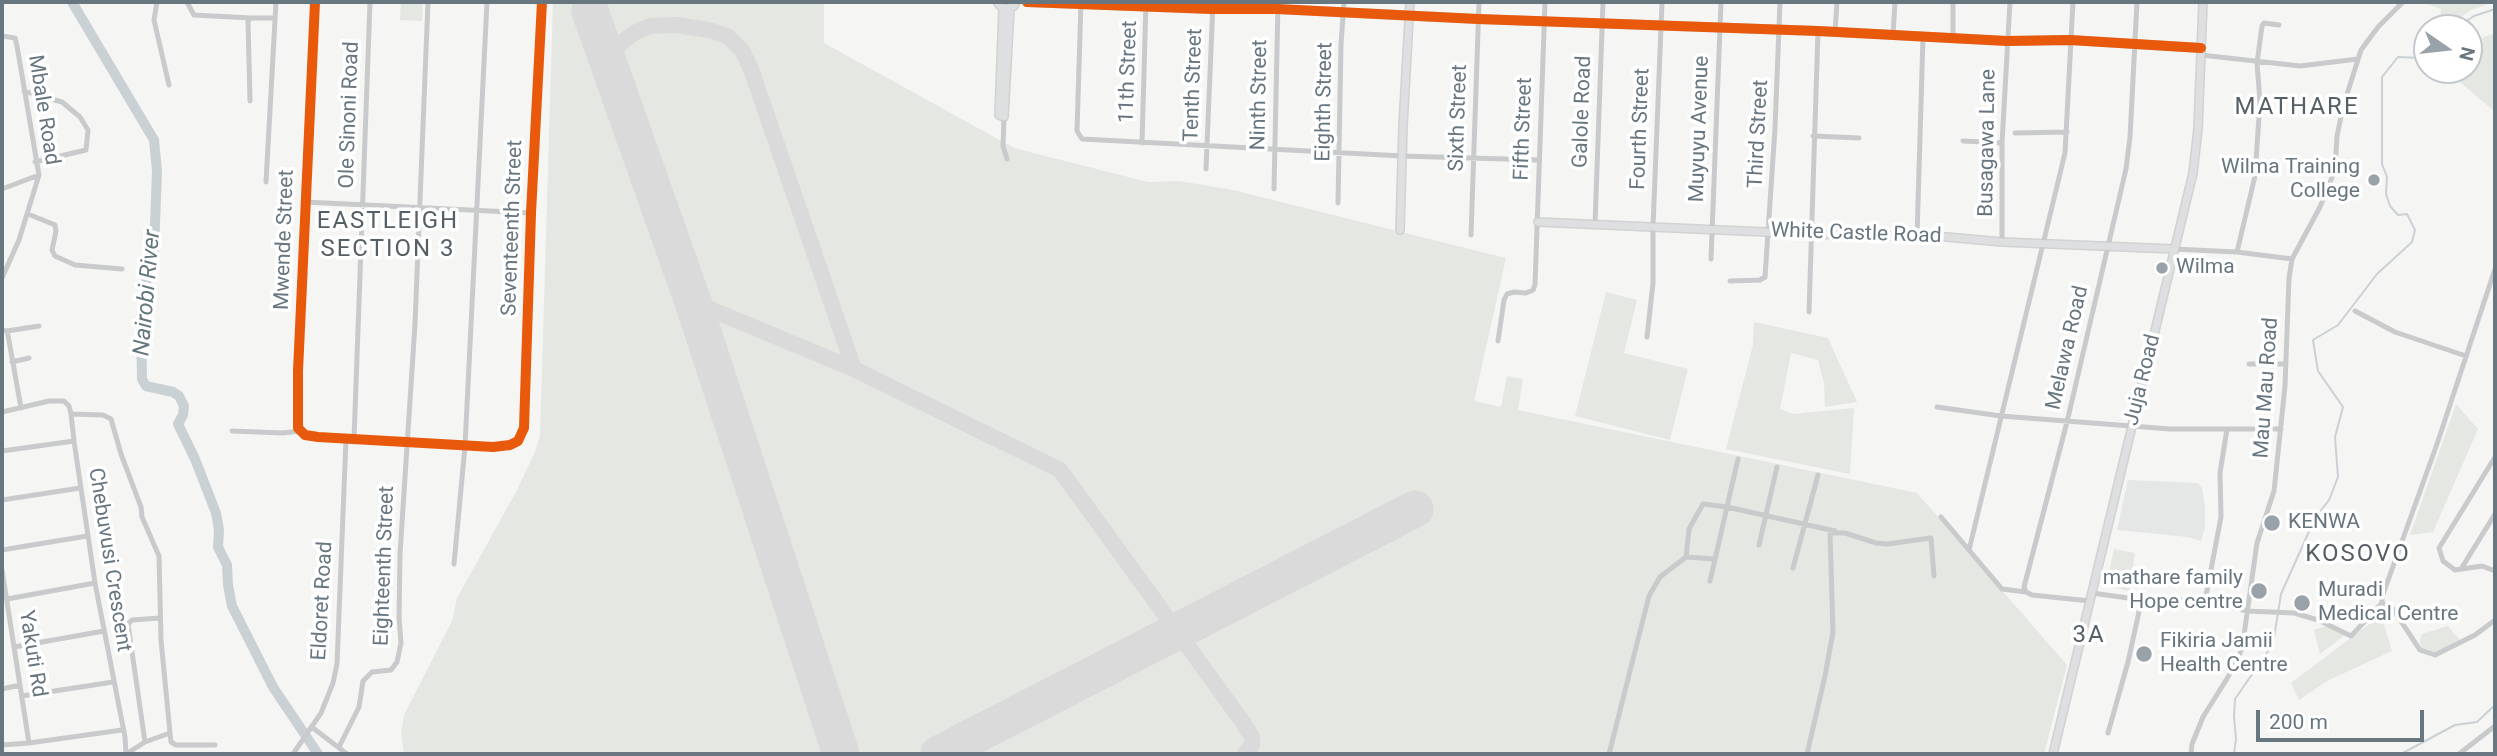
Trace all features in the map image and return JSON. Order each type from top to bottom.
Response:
[{"type":"street","points":[[157,2],[153,20],[169,85]]},
{"type":"street","points":[[266,182],[276,2]]},
{"type":"street","name":"Mwende Street","points":[[300,431],[298,398],[315,2]]},
{"type":"street","name":"Ole Sinoni Road","points":[[354,439],[370,2]]},
{"type":"street","name":"Eighteenth Street","points":[[339,747],[359,707],[363,681],[372,672],[391,670],[397,662],[401,643],[400,554],[421,208],[428,2]]},
{"type":"street","points":[[454,564],[465,446],[487,2]]},
{"type":"street","name":"Seventeenth Street","points":[[465,446],[510,445],[522,435],[525,416],[531,213],[542,2]]},
{"type":"street","points":[[998,2],[1007,9]]},
{"type":"street","points":[[1007,159],[1003,146],[1004,117],[999,115],[1007,9],[1016,2]]},
{"type":"street","points":[[1027,2],[1278,5],[1343,12],[1478,19],[1818,31],[2007,41],[2070,40],[2201,52],[2257,63],[2313,66],[2358,60]]},
{"type":"street","name":"Eighth Street","points":[[1338,203],[1344,2]]},
{"type":"street","points":[[1400,230],[1409,2]]},
{"type":"street","name":"Sixth Street","points":[[1471,235],[1479,2]]},
{"type":"street","name":"Fifth Street","points":[[1498,341],[1507,294],[1533,290],[1538,222],[1545,2]]},
{"type":"street","name":"Galole Road","points":[[1595,224],[1603,2]]},
{"type":"street","name":"Fourth Street","points":[[1647,337],[1651,308],[1662,2]]},
{"type":"street","name":"Muyuyu Avenue","points":[[1710,258],[1721,2]]},
{"type":"street","name":"Third Street","points":[[1730,281],[1760,280],[1765,277],[1780,2]]},
{"type":"street","points":[[1835,32],[1837,2]]},
{"type":"street","points":[[1893,35],[1895,2]]},
{"type":"street","points":[[1952,38],[1953,2]]},
{"type":"street","name":"Busagawa Lane","points":[[2002,242],[2002,143],[2010,2]]},
{"type":"street","points":[[1969,550],[2065,153],[2073,2]]},
{"type":"street","name":"Melawa Road","points":[[2026,592],[2024,587],[2036,535],[2067,422],[2129,152],[2137,2]]},
{"type":"street","name":"Juja Road","points":[[2053,754],[2197,148],[2203,2]]},
{"type":"street","name":"Mau Mau Road","points":[[2191,754],[2192,744],[2203,717],[2242,649],[2257,543],[2274,491],[2281,429],[2292,259],[2320,207],[2335,170],[2337,136],[2343,107],[2361,50],[2378,27],[2403,2]]},
{"type":"street","points":[[1081,3],[1077,131],[1078,136],[1087,140],[1539,160]]},
{"type":"street","points":[[188,4],[194,15],[275,18]]},
{"type":"street","name":"11th Street","points":[[1142,143],[1146,4]]},
{"type":"street","name":"Tenth Street","points":[[1206,169],[1213,5]]},
{"type":"street","name":"Ninth Street","points":[[1274,190],[1278,5]]},
{"type":"street","points":[[250,101],[247,21],[251,18]]},
{"type":"street","points":[[2237,252],[2255,171],[2260,102],[2257,63],[2263,23],[2279,25]]},
{"type":"street","points":[[1809,312],[1818,31]]},
{"type":"street","name":"Mbale Road","points":[[2,36],[15,38],[39,175],[28,215],[2,276]]},
{"type":"street","points":[[1917,237],[1923,37]]},
{"type":"street","points":[[24,91],[62,102],[80,117],[88,130],[86,150],[35,162]]},
{"type":"street","points":[[2015,132],[2067,132]]},
{"type":"street","points":[[1814,136],[1859,138]]},
{"type":"street","points":[[1963,141],[2002,143]]},
{"type":"street","points":[[2,189],[39,175]]},
{"type":"street","points":[[305,202],[531,213]]},
{"type":"street","points":[[28,215],[55,225],[52,250],[55,256],[75,265],[122,269]]},
{"type":"street","name":"White Castle Road","points":[[1538,222],[2174,249]]},
{"type":"street","points":[[2174,249],[2237,252],[2292,259]]},
{"type":"street","points":[[2,267],[2,276]]},
{"type":"street","points":[[1941,517],[2002,589],[2032,595],[2205,601],[2248,611],[2294,613],[2318,620],[2351,636],[2382,603],[2495,269]]},
{"type":"street","points":[[2355,312],[2395,332],[2466,356]]},
{"type":"street","points":[[21,408],[4,331],[39,326]]},
{"type":"street","points":[[12,362],[29,358]]},
{"type":"street","points":[[2249,364],[2285,364]]},
{"type":"street","points":[[2,412],[59,400],[69,406],[74,441]]},
{"type":"street","points":[[1937,407],[2001,416],[2170,429],[2281,429]]},
{"type":"street","points":[[71,414],[103,415],[111,419],[142,517],[159,556],[160,618],[171,742],[176,746],[215,746]]},
{"type":"street","points":[[2205,601],[2221,517],[2220,473],[2227,429]]},
{"type":"street","points":[[232,431],[300,431],[305,435],[346,439],[465,446]]},
{"type":"street","name":"Eldoret Road","points":[[293,754],[312,729],[326,703],[337,664],[346,439]]},
{"type":"street","name":"Chebuvusi Crescent","points":[[2,451],[74,441],[95,583],[126,754]]},
{"type":"street","points":[[2495,457],[2440,545],[2439,552],[2443,561],[2451,568],[2482,566],[2495,570]]},
{"type":"street","points":[[1710,581],[1738,459]]},
{"type":"street","points":[[1759,545],[1777,467]]},
{"type":"street","points":[[1793,568],[1818,475]]},
{"type":"street","points":[[2,500],[80,488]]},
{"type":"street","points":[[1686,557],[1689,529],[1701,505],[1707,503],[1804,522],[1876,543],[1931,538],[1934,576]]},
{"type":"street","points":[[2461,569],[2495,514]]},
{"type":"street","points":[[1807,754],[1833,632],[1830,533],[1845,533]]},
{"type":"street","points":[[2,550],[88,536]]},
{"type":"street","points":[[1609,754],[1649,596],[1660,577],[1686,557],[1715,558]]},
{"type":"street","name":"Yakuti Rd","points":[[2,570],[29,743]]},
{"type":"street","points":[[7,599],[95,583]]},
{"type":"street","points":[[2108,733],[2129,662],[2141,598]]},
{"type":"street","points":[[2382,603],[2393,609],[2420,650],[2435,655],[2474,635],[2495,620]]},
{"type":"street","points":[[145,742],[128,622],[160,618]]},
{"type":"street","points":[[14,647],[104,631]]},
{"type":"street","points":[[22,696],[113,682]]},
{"type":"street","points":[[2,688],[20,685]]},
{"type":"street","points":[[2459,754],[2495,726]]},
{"type":"street","points":[[312,729],[346,754]]},
{"type":"street","points":[[2,745],[122,730]]},
{"type":"street","points":[[126,754],[145,742],[170,733]]},
{"type":"shaded area","points":[[401,2],[423,2],[422,21],[400,20]]},
{"type":"shaded area","points":[[553,2],[824,2],[824,43],[1014,148],[1148,182],[1179,181],[1233,190],[1506,258],[1474,401],[1501,407],[1507,376],[1523,379],[1518,410],[1917,493],[2067,665],[2044,754],[404,754],[401,733],[404,715],[452,621],[457,598],[516,492],[540,436]]},
{"type":"shaded area","points":[[2422,2],[2494,2],[2465,14],[2440,14],[2441,9]]},
{"type":"shaded area","points":[[2495,33],[2495,112],[2462,84],[2483,84],[2483,38]]},
{"type":"shaded area","points":[[1606,292],[1637,300],[1624,353],[1688,369],[1670,440],[1575,416]]},
{"type":"shaded area","points":[[1754,322],[1828,338],[1857,402],[1825,407],[1824,383],[1818,360],[1791,353],[1780,409],[1793,414],[1854,408],[1850,474],[1726,449],[1753,345]]},
{"type":"shaded area","points":[[2456,404],[2478,429],[2433,532],[2410,535]]},
{"type":"shaded area","points":[[2128,480],[2198,483],[2202,488],[2205,505],[2205,528],[2201,541],[2187,537],[2117,530]]},
{"type":"shaded area","points":[[2114,549],[2135,553],[2129,591],[2106,586]]},
{"type":"shaded area","points":[[2381,615],[2392,651],[2327,681],[2299,700],[2291,683]]},
{"type":"shaded area","points":[[2327,626],[2345,635],[2320,654],[2314,630]]},
{"type":"shaded area","points":[[2448,626],[2460,640],[2437,653],[2421,649],[2422,634]]},
{"type":"waterway","name":"Nairobi River","points":[[72,2],[154,140],[157,171],[154,251],[147,269],[146,300],[141,314],[142,379],[146,386],[173,392],[179,396],[184,406],[178,424],[216,513],[218,547],[227,565],[232,606],[273,687],[318,754]]},
{"type":"waterway","points":[[2480,14],[2495,9]]},
{"type":"waterway","points":[[2234,754],[2235,699],[2273,644],[2281,594],[2315,518],[2329,500],[2338,477],[2335,437],[2343,407],[2318,371],[2313,340],[2338,325],[2377,274],[2412,242],[2415,230],[2407,214],[2398,215],[2390,206],[2386,194],[2387,177],[2382,164],[2382,77],[2398,57],[2413,58]]},
{"type":"waterway","points":[[2401,754],[2455,725],[2477,722],[2495,705]]},
{"type":"taxiway","points":[[612,77],[612,61],[619,45],[634,33],[650,26],[676,25],[709,30],[727,36],[742,50],[751,69],[854,369]]},
{"type":"taxiway","points":[[693,302],[854,369],[1060,470],[1242,721],[1252,737],[1252,745],[1245,754]]},
{"type":"runway","points":[[590,11],[693,302],[841,754]]},
{"type":"runway","points":[[939,754],[1415,509]]},
{"type":"cycle path","points":[[315,2],[298,371],[298,428],[305,435],[318,437],[493,447],[518,441],[524,428],[542,2]]},
{"type":"cycle path","points":[[1027,2],[1277,9],[2007,41],[2070,40],[2201,48]]},
{"type":"place","name":"Wilma Training College","points":[[2374,180]]},
{"type":"place","name":"Wilma","points":[[2162,268]]},
{"type":"place","name":"KENWA","points":[[2272,523]]},
{"type":"place","name":"mathare family Hope centre","points":[[2259,591]]},
{"type":"place","name":"Muradi Medical Centre","points":[[2302,603]]},
{"type":"place","name":"Fikiria Jamii Health Centre","points":[[2144,654]]},
{"type":"district","name":"MATHARE","points":[[2297,108]]},
{"type":"district","name":"EASTLEIGH SECTION 3","points":[[388,236]]},
{"type":"district","name":"KOSOVO","points":[[2358,555]]},
{"type":"district","name":"3A","points":[[2089,636]]}]
